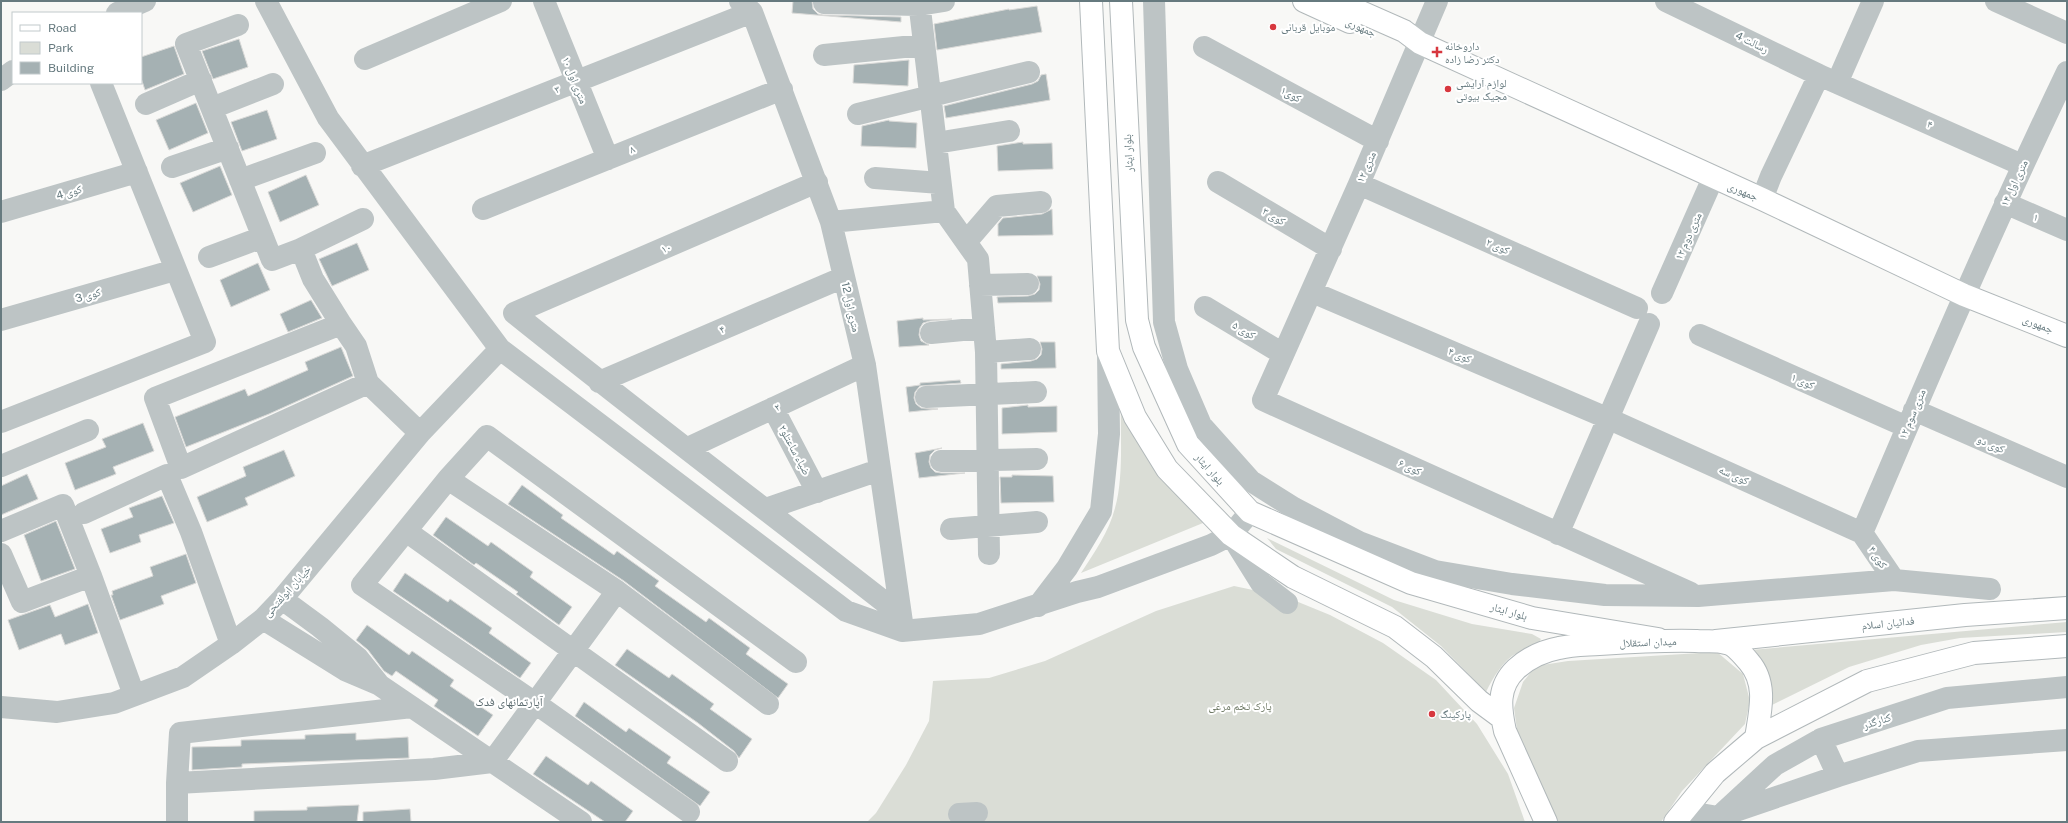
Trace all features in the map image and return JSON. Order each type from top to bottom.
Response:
[{"type":"main road","points":[[1091,1],[1108,351],[1135,417],[1167,469],[1231,535],[1293,577],[1395,627],[1434,657],[1479,701],[1502,718]]},
{"type":"main road","name":"بلوار ایثار","points":[[1120,1],[1137,320],[1144,347],[1188,444],[1250,512],[1411,583],[1532,618],[1658,639]]},
{"type":"main road","name":"جمهوری","points":[[1304,1],[1398,43],[1420,43]]},
{"type":"main road","name":"جمهوری","points":[[1336,1],[1404,31],[1420,43],[1713,178],[1762,199],[1964,295],[2067,336]]},
{"type":"main road","name":"فدائیان اسلام","points":[[1709,642],[1965,615],[2067,608]]},
{"type":"main road","name":"میدان استقلال","points":[[1546,822],[1505,731],[1500,705],[1502,692],[1508,680],[1516,670],[1538,654],[1560,647],[1658,639],[1727,643],[1750,663],[1757,674],[1762,700],[1756,738]]},
{"type":"main road","points":[[1679,817],[1716,773],[1756,738],[1867,681],[1974,653],[2067,646]]},
{"type":"street","points":[[119,12],[146,1]]},
{"type":"street","points":[[266,1],[328,118],[362,166],[500,349],[846,611],[902,623],[979,624],[1038,606],[1077,592],[1098,587],[1211,545],[1231,535],[1250,512]]},
{"type":"street","points":[[365,59],[501,1]]},
{"type":"street","name":"۱۰ متری اول","points":[[544,1],[608,159]]},
{"type":"street","points":[[824,2],[919,3],[944,1]]},
{"type":"street","points":[[1154,1],[1164,322],[1176,369],[1201,426],[1251,481],[1294,508],[1359,542],[1435,571],[1512,584],[1606,596],[1698,596],[1894,580],[1990,589]]},
{"type":"street","name":"۱۲ متری","points":[[1263,400],[1331,249],[1437,1]]},
{"type":"street","name":"رسالت 4","points":[[1666,1],[1828,79]]},
{"type":"street","points":[[1762,199],[1771,176],[1874,1]]},
{"type":"street","points":[[1996,1],[2067,33]]},
{"type":"street","points":[[919,3],[944,210],[978,259],[986,352],[989,554]]},
{"type":"street","name":"۳","points":[[362,166],[576,81],[746,7]]},
{"type":"street","name":"12 متری اول","points":[[746,7],[782,89],[831,222],[865,365],[878,470],[902,623]]},
{"type":"street","points":[[238,25],[186,44],[272,260],[301,249],[363,219]]},
{"type":"street","points":[[824,55],[924,45]]},
{"type":"street","name":"کوی۱","points":[[1204,47],[1378,141]]},
{"type":"street","points":[[1,80],[12,72]]},
{"type":"street","points":[[858,114],[1029,72]]},
{"type":"street","name":"۱۴ متری اول","points":[[1964,295],[2022,165],[2067,72]]},
{"type":"street","name":"۴","points":[[1828,79],[2022,165]]},
{"type":"street","points":[[146,104],[201,80]]},
{"type":"street","points":[[1,422],[205,342],[101,84]]},
{"type":"street","points":[[212,108],[273,84]]},
{"type":"street","name":"۸","points":[[483,209],[782,89]]},
{"type":"street","points":[[936,143],[1008,131]]},
{"type":"street","points":[[172,167],[228,148]]},
{"type":"street","points":[[240,180],[315,153]]},
{"type":"street","name":"کوی 4","points":[[1,212],[137,172]]},
{"type":"street","points":[[875,178],[940,183]]},
{"type":"street","name":"۱۲ متری دوم","points":[[1662,294],[1713,178]]},
{"type":"street","name":"۱۰","points":[[599,382],[514,313],[817,182]]},
{"type":"street","name":"کوی ۳","points":[[1218,182],[1331,249]]},
{"type":"street","name":"کوی ۲","points":[[1359,184],[1643,316],[1607,418]]},
{"type":"street","points":[[966,242],[997,206],[1041,202]]},
{"type":"street","name":"۱","points":[[2005,203],[2067,230]]},
{"type":"street","points":[[831,222],[944,210]]},
{"type":"street","points":[[209,257],[263,237]]},
{"type":"street","points":[[301,249],[312,278],[356,346],[368,383],[420,433]]},
{"type":"street","name":"کوی 3","points":[[1,320],[175,270]]},
{"type":"street","name":"۴","points":[[599,382],[844,277]]},
{"type":"street","points":[[980,285],[1028,284]]},
{"type":"street","name":"کوی ۴","points":[[1312,292],[1607,418]]},
{"type":"street","name":"۱۲ متری سوم","points":[[1862,533],[1964,295]]},
{"type":"street","name":"کوی ۵","points":[[1205,307],[1283,354]]},
{"type":"street","points":[[341,324],[155,398],[181,468],[368,383]]},
{"type":"street","points":[[931,333],[984,328]]},
{"type":"street","name":"کوی ۱","points":[[1700,335],[1910,419]]},
{"type":"street","name":"خیابان ابولفتحی","points":[[1,707],[57,712],[114,703],[183,677],[231,644],[263,619],[282,599],[420,433],[500,349]]},
{"type":"street","points":[[986,352],[1030,349]]},
{"type":"street","points":[[1038,606],[1067,568],[1101,511],[1109,434],[1108,351]]},
{"type":"street","name":"۲","points":[[688,448],[865,365]]},
{"type":"street","points":[[599,382],[688,448],[766,509],[902,623]]},
{"type":"street","points":[[926,397],[1036,392]]},
{"type":"street","name":"کوی ۶","points":[[1263,400],[1698,596]]},
{"type":"street","name":"ضیاء ساعتلو۲","points":[[773,408],[817,492]]},
{"type":"street","points":[[1558,534],[1607,418]]},
{"type":"street","name":"کوی سه","points":[[1607,418],[1862,533]]},
{"type":"street","name":"کوی دو","points":[[1910,419],[2067,477]]},
{"type":"street","points":[[1,466],[88,430]]},
{"type":"street","points":[[690,812],[535,703],[362,585],[448,479],[487,436],[796,662]]},
{"type":"street","points":[[941,461],[1037,459]]},
{"type":"street","points":[[766,509],[878,470]]},
{"type":"street","points":[[84,514],[167,475],[191,532],[231,644]]},
{"type":"street","points":[[448,479],[617,591],[768,704]]},
{"type":"street","points":[[1,531],[63,505],[91,576],[134,696]]},
{"type":"street","points":[[951,529],[1037,522]]},
{"type":"street","points":[[406,531],[727,761]]},
{"type":"street","name":"کوی ۴","points":[[1862,533],[1894,580]]},
{"type":"street","points":[[1231,535],[1261,583],[1287,603]]},
{"type":"street","points":[[1,554],[22,602],[91,576]]},
{"type":"street","points":[[1411,583],[1512,584]]},
{"type":"street","points":[[177,783],[434,769],[492,762],[617,591]]},
{"type":"street","points":[[282,599],[358,658],[378,684]]},
{"type":"street","points":[[263,619],[345,670],[378,684],[581,822]]},
{"type":"street","name":"کنارگذر","points":[[1717,820],[1775,765],[1821,739],[1947,698],[2067,687]]},
{"type":"street","points":[[177,822],[177,783],[180,733],[412,707]]},
{"type":"street","points":[[1821,739],[1838,776]]},
{"type":"street","points":[[1679,817],[1717,820],[1838,776],[1918,751],[2067,740]]},
{"type":"green space","points":[[1121,402],[1163,480],[1203,523],[1081,573],[1105,534],[1118,496],[1121,469]]},
{"type":"green space","points":[[1267,538],[1394,600],[1472,624],[1532,634],[1541,639],[1533,647],[1517,653],[1507,660],[1495,675],[1486,692],[1441,646],[1392,607],[1276,549]]},
{"type":"green space","name":"پارک تخم مرغی","points":[[1234,586],[1286,597],[1330,615],[1383,643],[1436,680],[1477,724],[1508,774],[1525,822],[867,822],[876,813],[906,765],[929,721],[933,681],[989,678],[1045,661],[1156,611]]},
{"type":"green space","points":[[2067,622],[2067,632],[1960,638],[1921,645],[1849,667],[1772,705],[1766,677],[1751,650]]},
{"type":"green space","points":[[1717,652],[1743,674],[1750,701],[1745,724],[1682,791],[1661,822],[1558,822],[1517,730],[1514,708],[1523,682],[1536,666],[1568,661]]},
{"type":"building","points":[[793,1],[812,1],[813,9],[818,14],[823,15],[901,17],[901,22],[792,13]]},
{"type":"building","points":[[1037,6],[1042,32],[937,50],[934,24],[1009,9]]},
{"type":"building","points":[[239,39],[248,67],[213,79],[202,51]]},
{"type":"building","points":[[174,46],[184,74],[145,90],[142,81],[142,57]]},
{"type":"building","points":[[909,60],[908,86],[853,83],[854,65]]},
{"type":"building","points":[[1046,74],[1050,100],[946,118],[944,106],[1032,84],[1038,81],[1041,75]]},
{"type":"building","points":[[196,103],[208,133],[169,150],[156,120]]},
{"type":"building","points":[[267,110],[277,139],[242,151],[231,122]]},
{"type":"building","points":[[889,120],[917,123],[916,148],[861,146],[862,126]]},
{"type":"building","points":[[1023,142],[1023,144],[1052,143],[1053,169],[998,171],[997,146]]},
{"type":"building","points":[[220,166],[232,195],[193,212],[180,183]]},
{"type":"building","points":[[306,175],[319,205],[280,222],[268,192]]},
{"type":"building","points":[[1052,209],[1053,235],[998,236],[998,224],[1003,218],[1042,214]]},
{"type":"building","points":[[357,243],[369,270],[332,286],[319,259]]},
{"type":"building","points":[[258,263],[270,290],[231,307],[220,280]]},
{"type":"building","points":[[1037,276],[1052,276],[1052,302],[998,303],[997,297],[1028,296],[1035,294],[1039,290],[1040,284]]},
{"type":"building","points":[[311,300],[322,318],[288,332],[280,314]]},
{"type":"building","points":[[923,318],[923,320],[952,319],[923,323],[920,328],[919,335],[921,341],[929,345],[899,347],[897,321]]},
{"type":"building","points":[[1040,342],[1055,342],[1056,368],[1001,369],[1001,364],[1037,359],[1041,355],[1042,349]]},
{"type":"building","points":[[341,347],[353,376],[269,414],[186,447],[175,417],[245,389],[248,396],[308,370],[305,362]]},
{"type":"building","points":[[960,380],[961,383],[920,386],[915,392],[914,398],[916,404],[921,408],[938,409],[909,412],[906,387],[920,385],[920,383]]},
{"type":"building","points":[[1028,405],[1028,407],[1057,406],[1057,432],[1002,434],[1002,408]]},
{"type":"building","points":[[143,423],[154,451],[113,467],[116,474],[75,490],[65,463],[106,447],[102,439]]},
{"type":"building","points":[[942,448],[935,450],[930,455],[929,462],[931,468],[935,472],[941,473],[965,473],[919,478],[915,453]]},
{"type":"building","points":[[284,450],[295,476],[245,498],[248,505],[207,522],[197,497],[246,476],[243,467]]},
{"type":"building","points":[[27,474],[38,499],[1,515],[1,486]]},
{"type":"building","points":[[1012,475],[1053,476],[1054,502],[1001,503],[1000,477],[1012,477]]},
{"type":"building","points":[[522,485],[563,515],[561,518],[614,555],[617,551],[659,581],[655,586],[706,622],[709,618],[750,648],[746,654],[788,684],[778,698],[624,581],[508,504]]},
{"type":"building","points":[[162,496],[174,523],[139,535],[141,542],[110,553],[101,529],[133,517],[129,508]]},
{"type":"building","points":[[446,517],[488,546],[491,542],[533,572],[530,577],[572,607],[559,625],[516,594],[518,592],[476,563],[474,565],[433,535]]},
{"type":"building","points":[[56,521],[75,569],[41,581],[24,535]]},
{"type":"building","points":[[186,554],[196,583],[161,596],[164,604],[120,620],[111,595],[113,595],[112,591],[153,576],[150,567]]},
{"type":"building","points":[[405,573],[448,602],[450,599],[492,628],[489,633],[531,663],[520,678],[393,591]]},
{"type":"building","points":[[88,604],[98,633],[65,645],[61,634],[19,650],[8,620],[50,605],[55,617]]},
{"type":"building","points":[[367,625],[409,655],[412,651],[454,680],[450,686],[493,715],[478,736],[434,706],[438,700],[396,671],[392,676],[384,671],[368,650],[356,640]]},
{"type":"building","points":[[627,649],[669,678],[672,674],[714,704],[710,709],[752,739],[739,758],[734,751],[698,723],[615,665]]},
{"type":"building","points":[[584,702],[626,732],[629,728],[671,757],[667,763],[710,792],[700,806],[575,716]]},
{"type":"building","points":[[356,733],[356,740],[408,737],[409,758],[242,764],[242,767],[192,770],[192,747],[241,746],[241,740],[305,739],[305,735]]},
{"type":"building","points":[[546,756],[588,785],[591,781],[633,811],[625,822],[605,822],[533,774]]},
{"type":"building","points":[[359,805],[357,822],[254,822],[254,811],[307,810],[307,807]]},
{"type":"building","points":[[410,809],[411,822],[363,822],[363,812]]},
{"type":"place","name":"موبایل قربانی","points":[[1273,27]]},
{"type":"place","name":"داروخانه دکتر رضا زاده","points":[[1437,52]]},
{"type":"place","name":"لوازم آرایشی مجیک بیوتی","points":[[1448,89]]},
{"type":"place","name":"پارکینگ","points":[[1432,714]]},
{"type":"district","name":"آپارتمانهای فدک","points":[[509,702]]}]
